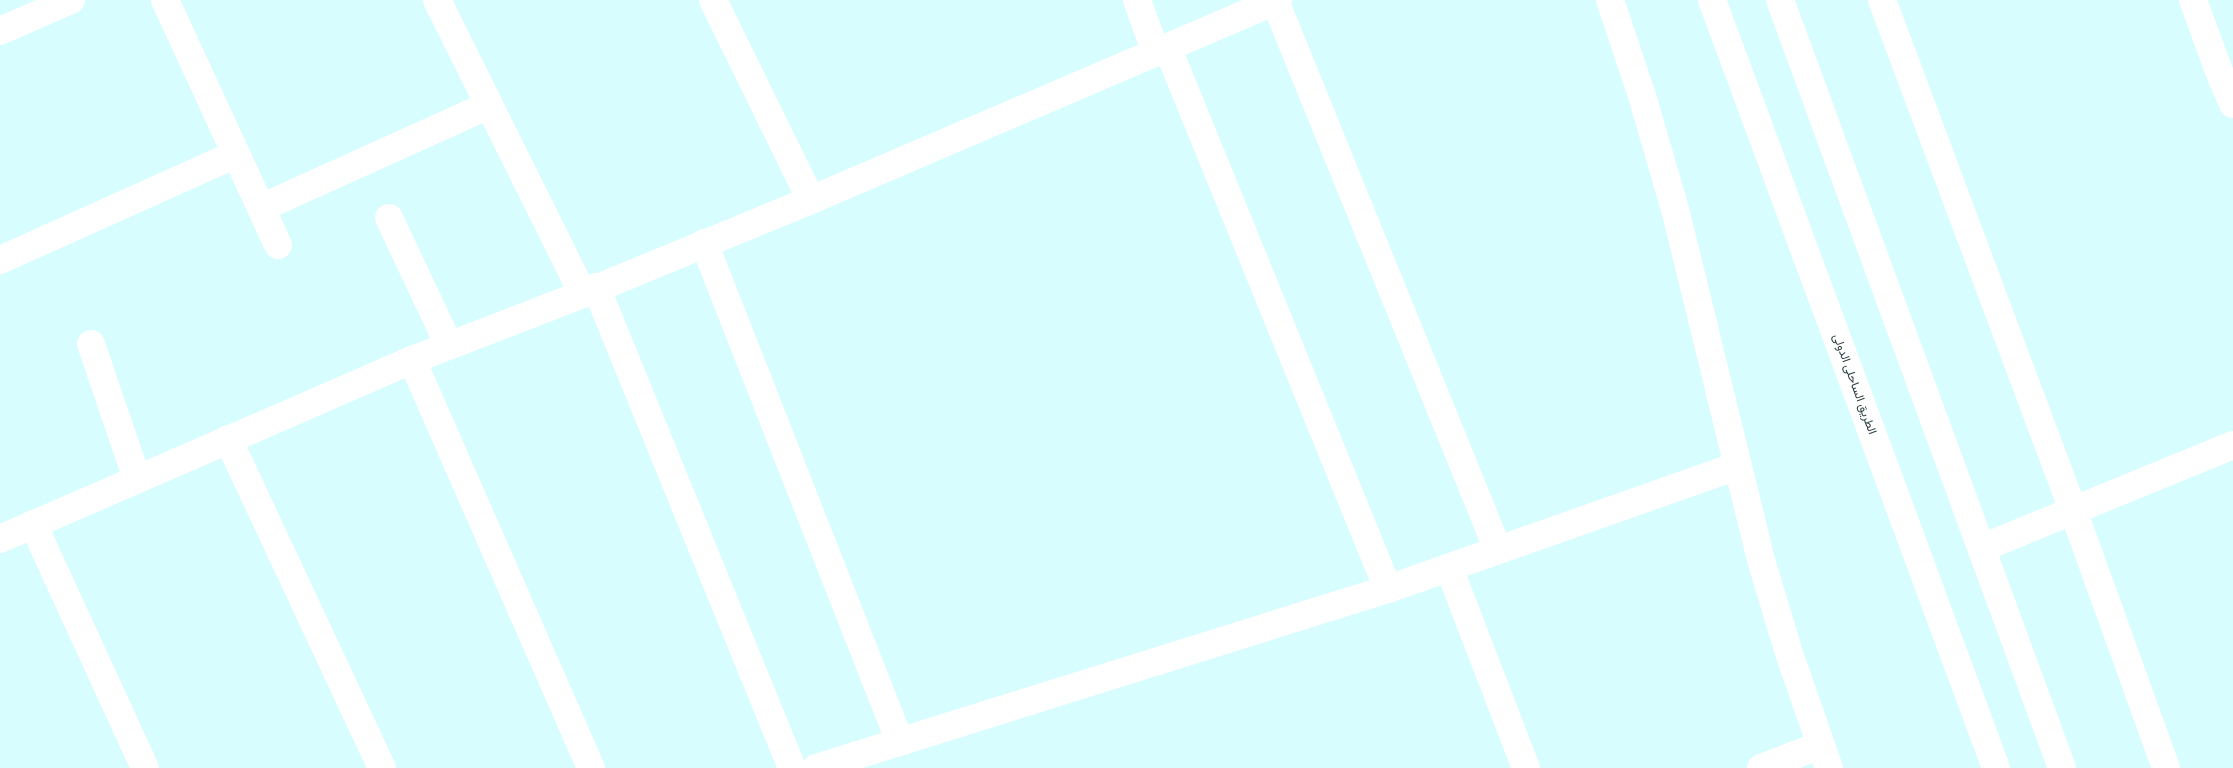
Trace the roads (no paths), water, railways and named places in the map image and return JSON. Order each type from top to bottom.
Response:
[{"type":"main road","points":[[0,31],[71,0]]},
{"type":"main road","points":[[165,0],[278,245]]},
{"type":"main road","points":[[437,0],[489,105],[589,290],[792,768]]},
{"type":"main road","points":[[713,0],[811,200]]},
{"type":"main road","points":[[1137,0],[1162,51],[1388,589]]},
{"type":"main road","points":[[1610,0],[1643,99],[1676,213],[1764,569],[1825,757],[1761,768]]},
{"type":"main road","name":"الطريق الساحلى الدولى","points":[[1712,0],[1996,768]]},
{"type":"main road","points":[[1780,0],[2062,768]]},
{"type":"main road","points":[[1882,0],[2073,510],[2166,768]]},
{"type":"main road","points":[[2192,0],[2233,104]]},
{"type":"main road","points":[[0,539],[412,360],[811,200],[1276,1],[1498,550]]},
{"type":"main road","points":[[261,208],[489,105]]},
{"type":"main road","points":[[0,260],[236,154]]},
{"type":"main road","points":[[389,218],[449,346]]},
{"type":"main road","points":[[704,243],[900,742]]},
{"type":"main road","points":[[91,344],[138,479]]},
{"type":"main road","points":[[412,360],[591,768]]},
{"type":"main road","points":[[228,439],[382,768]]},
{"type":"main road","points":[[1982,548],[2233,445]]},
{"type":"main road","points":[[816,768],[861,761],[900,742],[1388,589],[1737,466]]},
{"type":"main road","points":[[33,524],[146,768]]},
{"type":"main road","points":[[1449,568],[1526,768]]}]
